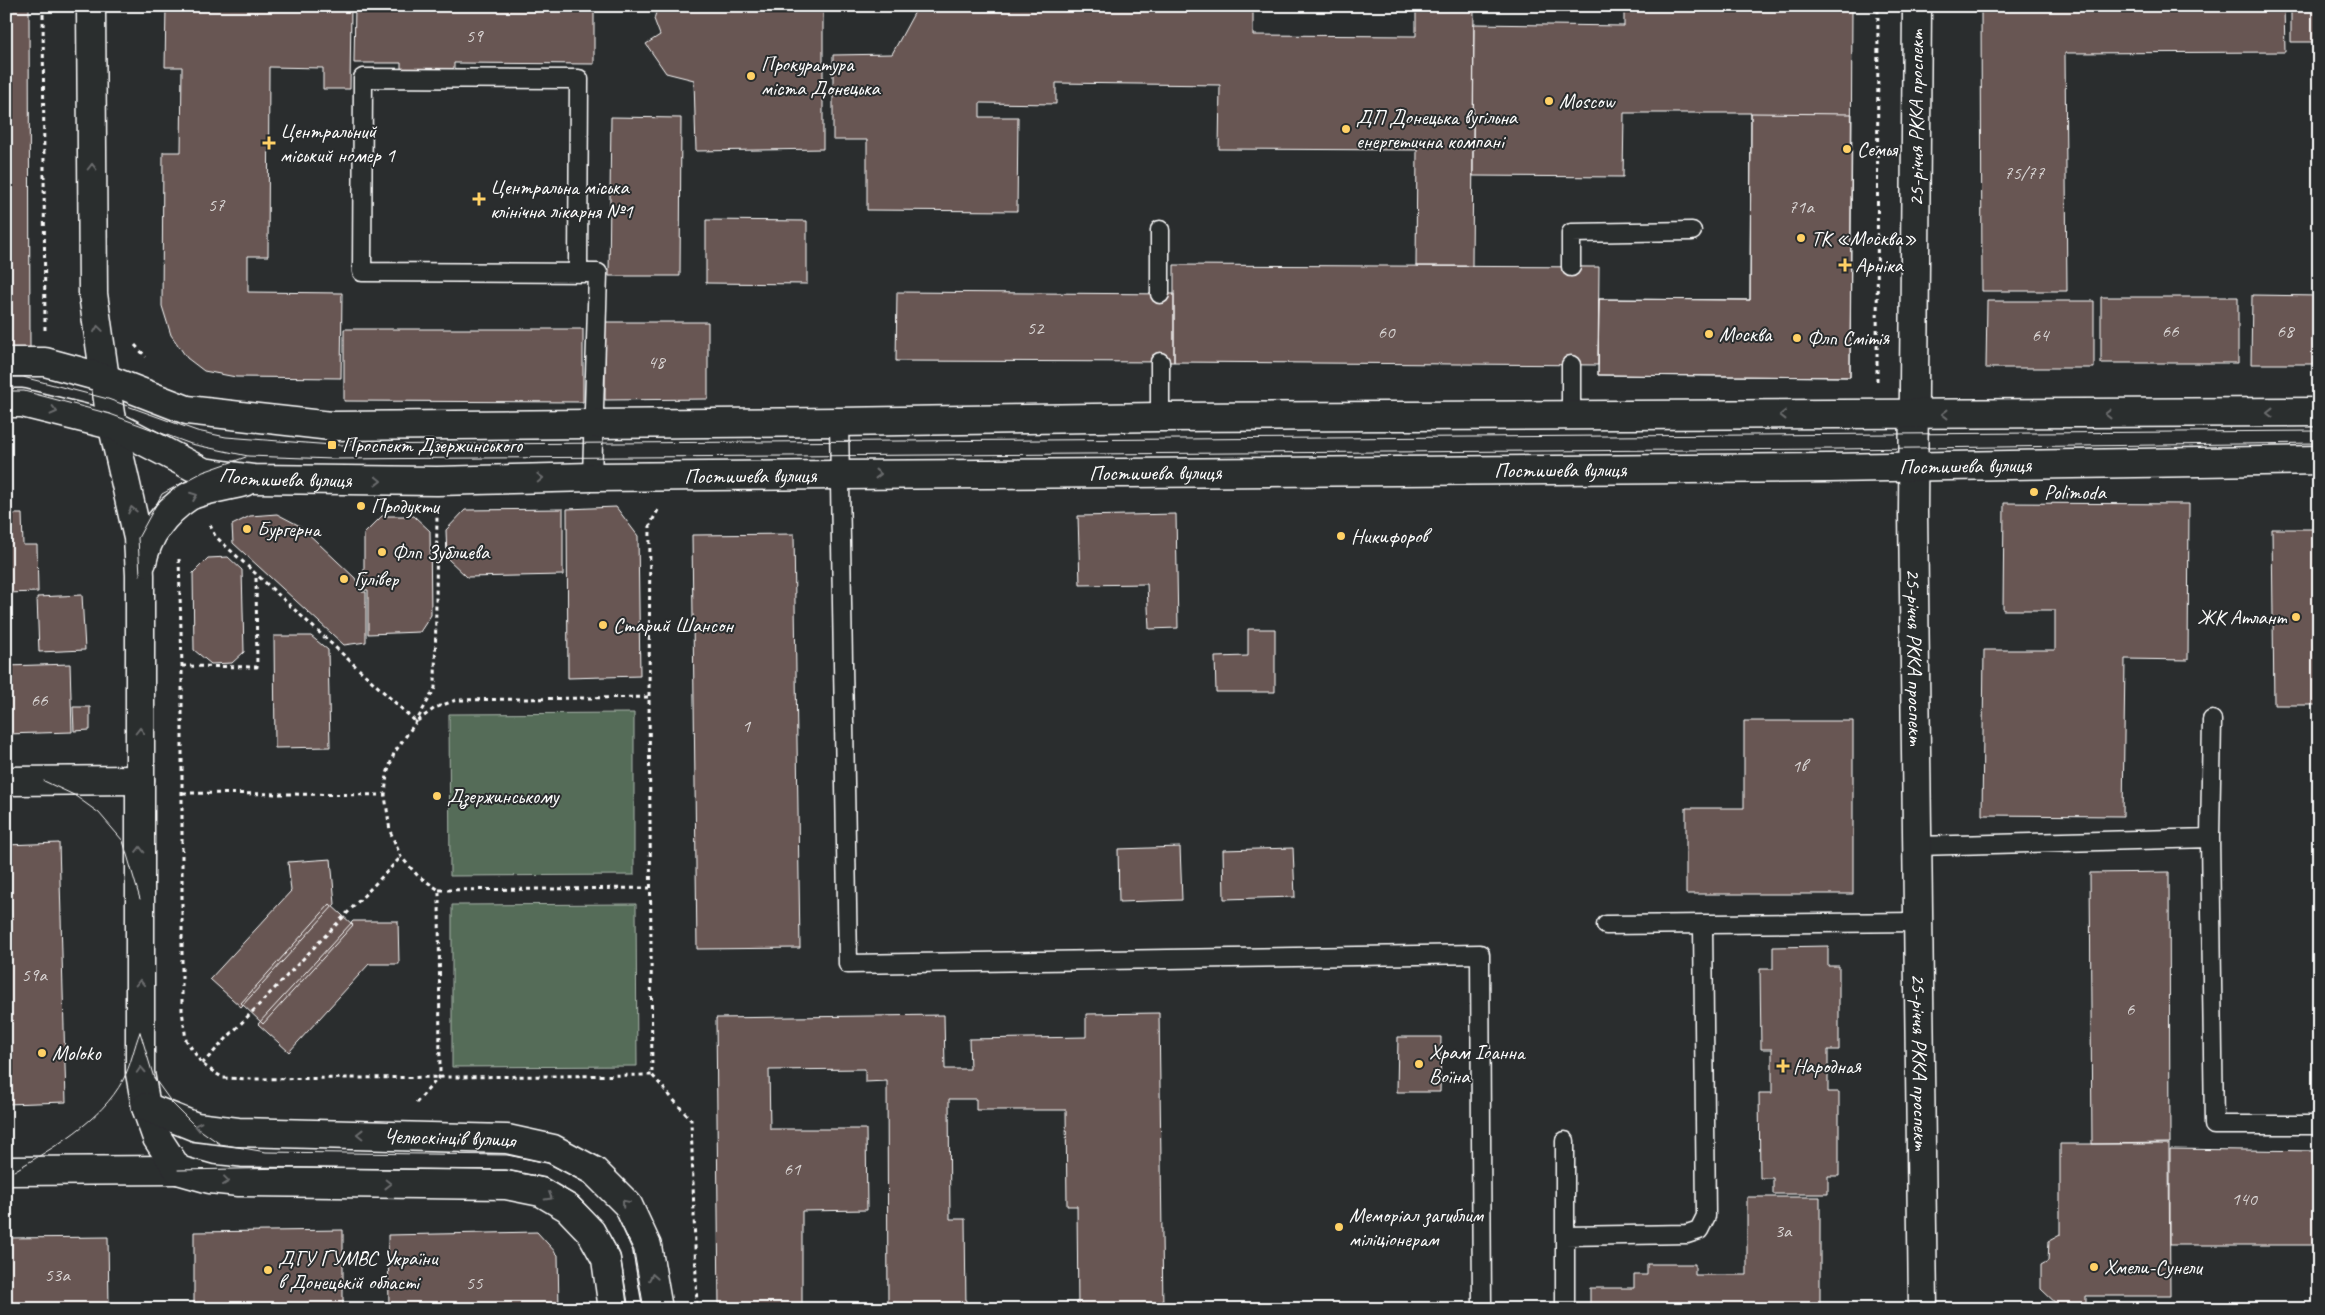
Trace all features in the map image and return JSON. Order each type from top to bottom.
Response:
[{"type":"street","points":[[91,6],[92,286],[104,378],[138,538],[140,575],[140,1073],[146,1107],[157,1138],[178,1170]]},
{"type":"street","name":"25-річчя РККА проспект","points":[[1917,6],[1913,467],[1922,1309]]},
{"type":"street","points":[[6,362],[45,362],[104,378],[187,410],[331,426],[839,422],[1160,417],[2319,412]]},
{"type":"street","name":"Постишева вулиця","points":[[6,403],[22,403],[115,426],[203,472],[254,479],[437,482],[592,477],[838,474],[1913,467],[2319,460]]},
{"type":"street","points":[[140,575],[146,543],[154,529],[189,497],[254,479]]},
{"type":"street","points":[[6,781],[140,780]]},
{"type":"street","name":"Челюскінців вулиця","points":[[146,1107],[196,1127],[230,1131],[507,1139],[553,1149],[594,1171],[628,1205],[647,1246],[658,1309]]},
{"type":"street","name":"Челюскінців вулиця","points":[[6,1170],[178,1170],[210,1179],[239,1182],[506,1185],[541,1192],[568,1208],[591,1232],[606,1259],[613,1309]]},
{"type":"lane","points":[[578,272],[579,79],[363,78],[362,272],[598,273],[592,477]]},
{"type":"lane","points":[[1160,230],[1160,294]]},
{"type":"lane","points":[[1571,267],[1571,234],[1692,231]]},
{"type":"lane","points":[[1160,362],[1160,417]]},
{"type":"lane","points":[[1571,365],[1571,415]]},
{"type":"lane","points":[[839,422],[838,474],[848,964],[1480,954],[1482,1309]]},
{"type":"lane","points":[[2212,720],[2210,838],[2214,1126],[2319,1126]]},
{"type":"lane","points":[[1917,846],[2210,838]]},
{"type":"lane","points":[[1606,926],[1918,922]]},
{"type":"lane","points":[[1565,1236],[1687,1234],[1699,1230],[1706,1216],[1703,926]]},
{"type":"lane","points":[[1565,1141],[1565,1309]]},
{"type":"path","points":[[43,6],[45,362]]},
{"type":"path","points":[[134,343],[148,360]]},
{"type":"path","points":[[677,476],[650,525],[648,697],[652,1075],[691,1120],[697,1309]]},
{"type":"path","points":[[437,482],[435,688],[416,722],[394,753],[387,774],[385,795],[390,831],[400,857],[418,876],[439,890],[650,888]]},
{"type":"path","points":[[201,527],[210,524],[216,536],[256,575],[416,722]]},
{"type":"path","points":[[146,543],[179,544],[182,666],[182,1010],[186,1040],[202,1064],[223,1078],[652,1075]]},
{"type":"path","points":[[182,666],[257,667],[256,575]]},
{"type":"path","points":[[416,722],[435,708],[456,700],[648,697]]},
{"type":"path","points":[[182,793],[385,795]]},
{"type":"path","points":[[202,1064],[400,857]]},
{"type":"path","points":[[385,1135],[440,1076],[439,890]]},
{"type":"green space","points":[[634,713],[634,875],[450,876],[449,714]]},
{"type":"green space","points":[[636,904],[637,1066],[452,1067],[452,905]]},
{"type":"building","points":[[6,6],[29,6],[30,350],[6,350]]},
{"type":"building","points":[[166,6],[351,6],[350,89],[323,89],[323,68],[269,67],[268,256],[248,256],[248,292],[342,293],[341,378],[236,377],[204,371],[187,358],[171,335],[162,306],[163,152],[181,152],[182,67],[165,67]]},
{"type":"building","points":[[355,6],[594,6],[594,64],[454,63],[454,76],[401,75],[401,63],[354,63]]},
{"type":"building","name":"Прокуратура міста Донецька","points":[[658,6],[823,6],[823,149],[696,151],[694,80],[666,73],[646,44],[660,35],[654,19]]},
{"type":"building","name":"ДП Донецька вугільна енергетична компані","points":[[918,6],[1253,6],[1253,35],[1416,36],[1416,6],[1474,6],[1472,266],[1416,266],[1417,150],[1219,149],[1220,85],[1056,83],[1056,104],[980,103],[980,117],[1018,117],[1017,211],[867,210],[867,140],[833,140],[833,55],[892,54]]},
{"type":"building","name":"ТК «Москва»","points":[[1624,6],[1852,6],[1850,377],[1598,375],[1599,299],[1750,300],[1751,113],[1624,113],[1623,177],[1473,176],[1474,24],[1624,26]]},
{"type":"building","points":[[1981,6],[2284,6],[2285,52],[2065,53],[2067,291],[1982,291]]},
{"type":"building","points":[[2291,6],[2319,6],[2319,42],[2291,42]]},
{"type":"building","points":[[1751,113],[1852,114],[1850,377],[1598,375],[1599,299],[1750,300]]},
{"type":"building","points":[[611,117],[681,118],[680,276],[609,276]]},
{"type":"building","points":[[706,220],[807,221],[807,284],[706,283]]},
{"type":"building","points":[[1174,265],[1599,267],[1598,365],[1174,362]]},
{"type":"building","points":[[897,292],[1174,294],[1174,362],[896,361]]},
{"type":"building","points":[[2252,295],[2319,296],[2319,364],[2251,364]]},
{"type":"building","points":[[2101,297],[2238,297],[2238,363],[2101,363]]},
{"type":"building","points":[[1987,301],[2094,301],[2094,368],[1986,368]]},
{"type":"building","points":[[605,322],[708,322],[708,399],[605,400]]},
{"type":"building","points":[[344,329],[583,329],[583,402],[344,401]]},
{"type":"building","points":[[2004,503],[2189,504],[2188,660],[2125,659],[2123,816],[1982,815],[1984,650],[2055,650],[2055,610],[2003,610]]},
{"type":"building","name":"Старий Шансон","points":[[616,507],[638,536],[640,676],[568,678],[567,509]]},
{"type":"building","points":[[563,509],[563,575],[467,577],[447,558],[446,530],[465,510]]},
{"type":"building","points":[[6,514],[22,514],[23,545],[37,545],[38,592],[6,593]]},
{"type":"building","points":[[277,514],[300,526],[355,578],[362,592],[366,592],[366,642],[344,645],[233,543],[232,525],[250,516]]},
{"type":"building","points":[[1176,514],[1178,628],[1149,629],[1147,584],[1080,585],[1078,516]]},
{"type":"building","points":[[382,516],[414,516],[430,531],[431,615],[420,632],[368,634],[368,590],[364,590],[364,534]]},
{"type":"building","name":"ЖК Атлант","points":[[2272,529],[2319,529],[2319,705],[2274,705]]},
{"type":"building","points":[[794,534],[800,948],[697,949],[692,535]]},
{"type":"building","points":[[228,557],[242,570],[244,652],[232,663],[211,664],[194,650],[193,573],[208,558]]},
{"type":"building","points":[[82,595],[85,650],[39,652],[37,597]]},
{"type":"building","points":[[1248,629],[1275,629],[1275,692],[1216,692],[1215,657],[1248,656]]},
{"type":"building","points":[[274,636],[311,636],[328,650],[330,747],[275,748]]},
{"type":"building","points":[[70,664],[72,732],[6,734],[6,666]]},
{"type":"building","points":[[73,707],[90,707],[90,730],[74,731]]},
{"type":"building","points":[[1744,721],[1853,721],[1853,894],[1686,894],[1686,808],[1744,808]]},
{"type":"building","points":[[59,843],[66,1102],[6,1104],[6,845]]},
{"type":"building","points":[[1180,847],[1182,900],[1119,902],[1118,849]]},
{"type":"building","points":[[1293,848],[1295,897],[1224,899],[1223,850]]},
{"type":"building","points":[[331,859],[335,904],[241,1007],[210,979],[291,891],[288,862]]},
{"type":"building","points":[[2169,872],[2170,1143],[2092,1144],[2090,873]]},
{"type":"building","points":[[330,904],[353,925],[263,1024],[241,1003]]},
{"type":"building","points":[[353,921],[398,921],[399,964],[369,964],[289,1052],[258,1024]]},
{"type":"building","points":[[1828,946],[1828,966],[1839,966],[1839,1050],[1828,1050],[1828,1092],[1839,1092],[1839,1176],[1828,1176],[1828,1194],[1773,1194],[1773,1178],[1760,1178],[1759,1093],[1772,1093],[1772,1049],[1761,1049],[1760,969],[1773,969],[1773,947]]},
{"type":"building","points":[[1159,1013],[1163,1309],[1078,1309],[1077,1206],[1067,1206],[1066,1110],[976,1110],[976,1099],[949,1099],[950,1219],[965,1219],[966,1309],[888,1309],[887,1081],[865,1082],[865,1069],[769,1070],[770,1129],[866,1129],[867,1210],[802,1211],[802,1309],[719,1309],[716,1018],[944,1015],[945,1069],[970,1069],[969,1039],[1086,1037],[1086,1014]]},
{"type":"building","name":"Храм Іоанна Воїна","points":[[1398,1037],[1441,1037],[1440,1092],[1397,1092]]},
{"type":"building","points":[[2060,1144],[2169,1144],[2170,1296],[2086,1296],[2086,1308],[2061,1308],[2041,1289],[2041,1265],[2048,1261],[2049,1241],[2060,1235]]},
{"type":"building","points":[[2170,1149],[2319,1151],[2319,1245],[2170,1245]]},
{"type":"building","points":[[1747,1197],[1820,1197],[1820,1309],[1590,1309],[1590,1288],[1634,1288],[1634,1275],[1647,1275],[1647,1264],[1695,1264],[1695,1275],[1747,1275]]},
{"type":"building","name":"ДГУ ГУМВС України в Донецькій області","points":[[343,1230],[343,1309],[194,1309],[194,1232]]},
{"type":"building","points":[[537,1232],[558,1255],[559,1309],[389,1309],[388,1235]]},
{"type":"building","points":[[108,1237],[109,1309],[6,1309],[6,1238]]},
{"type":"tram line","points":[[6,377],[23,377],[108,399],[197,431],[226,437],[332,445],[2319,431]]},
{"type":"tram line","points":[[6,391],[24,391],[110,414],[191,444],[248,456],[333,459],[1838,449],[2319,443]]},
{"type":"tram line","points":[[140,575],[138,538],[162,494],[203,472],[246,457]]},
{"type":"tram line","points":[[44,781],[74,795],[99,813],[123,841],[140,899]]},
{"type":"tram line","points":[[140,1032],[154,1078],[172,1103],[196,1127],[220,1144],[266,1152],[507,1155],[548,1163],[585,1183],[616,1214],[634,1251],[644,1309]]},
{"type":"tram line","points":[[14,1171],[75,1132],[89,1121],[114,1095],[128,1068],[140,1032]]},
{"type":"tram line","points":[[178,1170],[294,1168],[506,1170],[545,1178],[576,1196],[603,1223],[620,1255],[629,1309]]},
{"type":"place","name":"Прокуратура міста Донецька","points":[[751,76]]},
{"type":"place","name":"Moscow","points":[[1549,101]]},
{"type":"place","name":"ДП Донецька вугільна енергетична компані","points":[[1346,129]]},
{"type":"place","name":"Центральний міський номер 1","points":[[269,143]]},
{"type":"place","name":"Семья","points":[[1847,149]]},
{"type":"place","name":"Центральна міська клінічна лікарня №1","points":[[479,199]]},
{"type":"place","name":"ТК «Москва»","points":[[1801,238]]},
{"type":"place","name":"Арніка","points":[[1845,265]]},
{"type":"place","name":"Москва","points":[[1709,334]]},
{"type":"place","name":"Флп Смітія","points":[[1797,338]]},
{"type":"place","name":"Проспект Дзержинського","points":[[332,445]]},
{"type":"place","name":"Polimoda","points":[[2034,492]]},
{"type":"place","name":"Продукти","points":[[361,506]]},
{"type":"place","name":"Бургерна","points":[[247,529]]},
{"type":"place","name":"Никифоров","points":[[1341,536]]},
{"type":"place","name":"Флп Зублиева","points":[[382,552]]},
{"type":"place","name":"Гулівер","points":[[344,579]]},
{"type":"place","name":"ЖК Атлант","points":[[2296,617]]},
{"type":"place","name":"Старий Шансон","points":[[603,625]]},
{"type":"place","name":"Дзержинському","points":[[437,796]]},
{"type":"place","name":"Moloko","points":[[42,1053]]},
{"type":"place","name":"Храм Іоанна Воїна","points":[[1419,1064]]},
{"type":"place","name":"Народная","points":[[1783,1066]]},
{"type":"place","name":"Меморіал загиблим міліціонерам","points":[[1339,1227]]},
{"type":"place","name":"Хмели-Сунели","points":[[2094,1267]]},
{"type":"place","name":"ДГУ ГУМВС України в Донецькій області","points":[[268,1270]]}]
